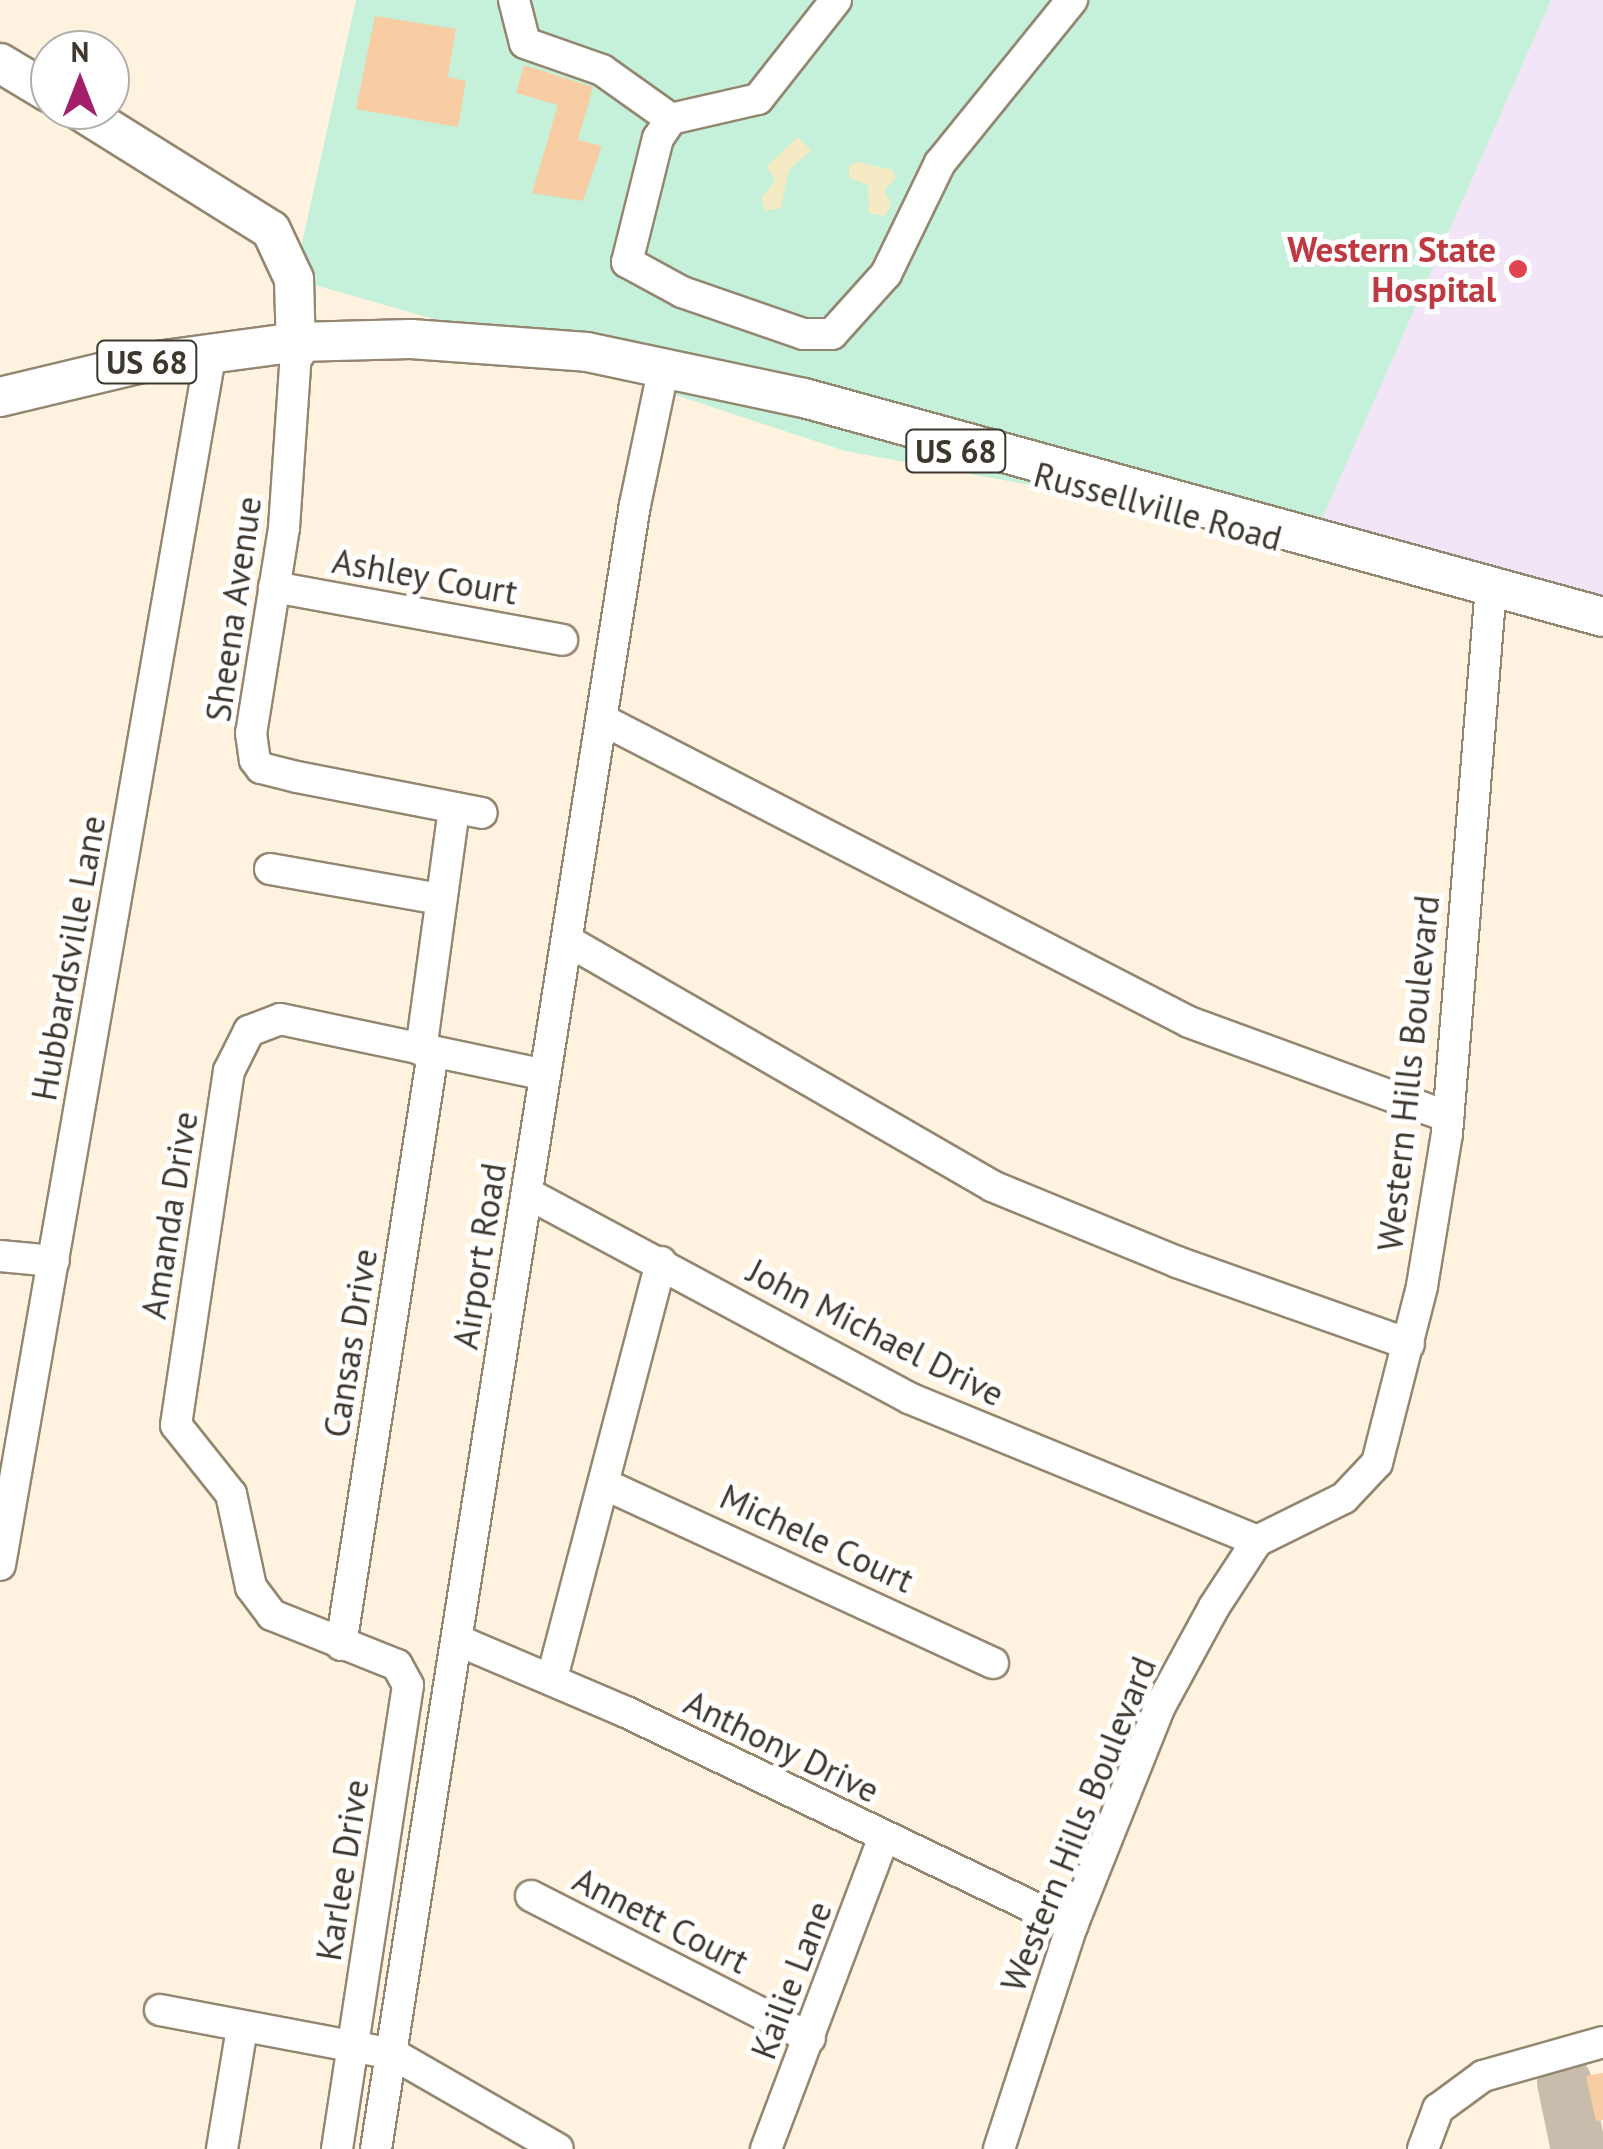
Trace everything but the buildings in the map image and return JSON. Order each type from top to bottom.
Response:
[{"type":"main road","points":[[0,64],[30,81]]},
{"type":"main road","points":[[111,130],[271,230],[294,279],[296,347]]},
{"type":"main road","name":"Russellville Road","points":[[296,347],[500,342],[716,376],[1603,616]]},
{"type":"main road","name":"US 68","points":[[0,400],[296,347]]},
{"type":"main road","name":"US 68","points":[[0,400],[142,362],[296,347]]},
{"type":"main road","name":"Russellville Road","points":[[296,347],[496,352],[662,376],[1603,629]]},
{"type":"street","points":[[514,0],[524,44],[602,70],[671,119]]},
{"type":"street","points":[[836,0],[758,98],[671,119],[658,138],[627,262],[682,292],[803,334],[832,334],[886,274],[940,164],[1072,0]]},
{"type":"street","name":"Sheena Avenue","points":[[296,347],[274,587],[252,732],[261,768],[468,810]]},
{"type":"street","name":"Hubbardsville Lane","points":[[0,1565],[209,362]]},
{"type":"street","name":"Airport Road","points":[[376,2149],[600,719],[662,376]]},
{"type":"street","name":"Ashley Court","points":[[274,587],[562,640]]},
{"type":"street","name":"Western Hills Boulevard","points":[[998,2149],[1072,1926],[1159,1708],[1256,1541],[1344,1498],[1376,1463],[1409,1344],[1448,1117],[1490,598]]},
{"type":"street","points":[[600,719],[1189,1022],[1448,1117]]},
{"type":"street","name":"Cansas Drive","points":[[340,1645],[427,1051],[441,899],[468,810]]},
{"type":"street","points":[[270,868],[441,899]]},
{"type":"street","points":[[568,941],[992,1186],[1177,1262],[1409,1344]]},
{"type":"street","name":"Amanda Drive","points":[[340,1645],[272,1615],[251,1587],[231,1494],[176,1426],[230,1072],[249,1031],[280,1019],[546,1075]]},
{"type":"street","name":"John Michael Drive","points":[[527,1193],[662,1262],[909,1398],[1256,1541]]},
{"type":"street","points":[[0,1256],[54,1261]]},
{"type":"street","points":[[552,1678],[662,1262]]},
{"type":"street","name":"Michele Court","points":[[606,1485],[993,1663]]},
{"type":"street","name":"Anthony Drive","points":[[457,1640],[552,1678],[1072,1926]]},
{"type":"street","name":"Karlee Drive","points":[[336,2149],[408,1685],[398,1665],[340,1645]]},
{"type":"street","name":"Kailie Lane","points":[[766,2149],[884,1837]]},
{"type":"street","name":"Annett Court","points":[[531,1896],[810,2038]]},
{"type":"street","points":[[160,2010],[393,2054],[558,2149]]},
{"type":"street","points":[[222,2149],[242,2028]]},
{"type":"street","points":[[1423,2149],[1438,2109],[1483,2076],[1603,2042]]},
{"type":"shaded area","name":"Western State Hospital","points":[[1551,0],[1603,0],[1603,613],[1314,537]]},
{"type":"green space","points":[[356,0],[1551,0],[1314,537],[845,451],[527,346],[294,279]]},
{"type":"sand","points":[[798,137],[811,150],[789,170],[781,208],[765,211],[761,198],[775,181],[767,166]]},
{"type":"sand","points":[[858,162],[893,170],[896,178],[884,190],[891,204],[885,216],[869,213],[868,185],[849,178],[849,166]]},
{"type":"taxiway","points":[[1564,2082],[1578,2149]]},
{"type":"place","name":"Western State Hospital","points":[[1518,269]]}]
